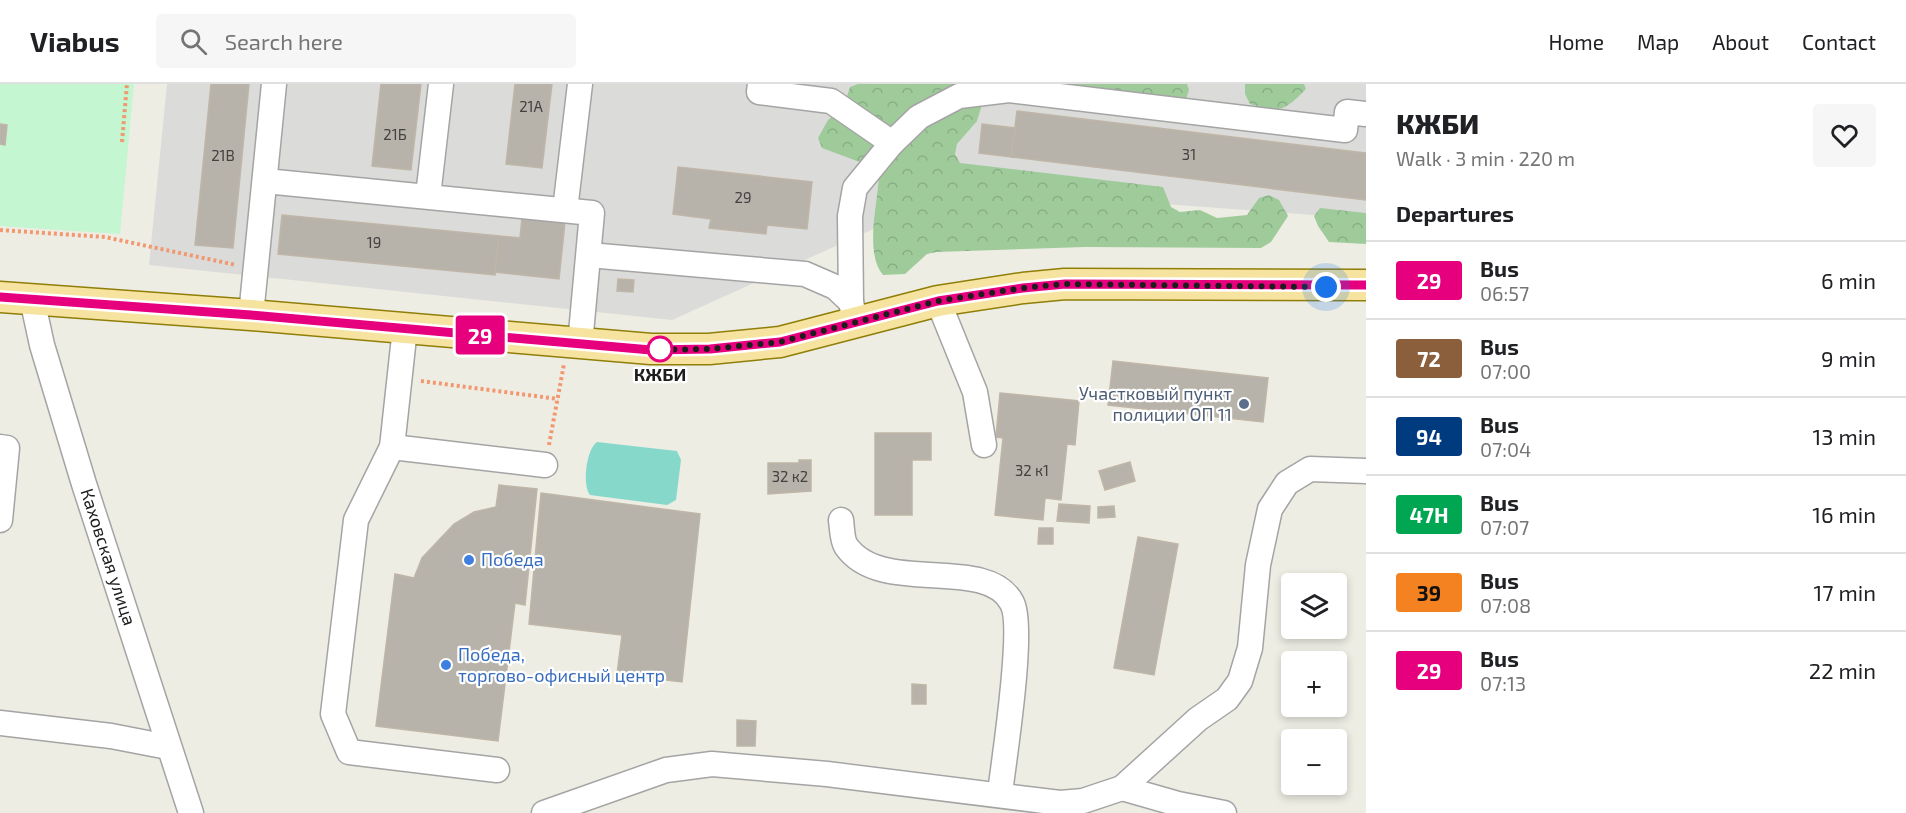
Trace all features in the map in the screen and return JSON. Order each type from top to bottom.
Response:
[{"type":"main road","points":[[0,297],[251,315],[651,350],[710,349],[780,342],[853,311],[1065,284],[1366,285]]},
{"type":"street","points":[[251,315],[274,84]]},
{"type":"street","points":[[428,196],[441,84]]},
{"type":"street","points":[[565,210],[580,84]]},
{"type":"street","points":[[760,84],[759,92],[831,101],[892,143]]},
{"type":"street","points":[[853,311],[850,216],[855,188],[892,143],[919,117],[959,96],[1009,90],[1345,130],[1347,112],[1366,114]]},
{"type":"street","points":[[265,181],[592,213],[589,255],[574,343]]},
{"type":"street","points":[[589,255],[805,274],[835,287],[853,311]]},
{"type":"street","name":"Каховская улица","points":[[32,299],[52,377],[168,747],[191,813]]},
{"type":"street","points":[[938,301],[975,392],[984,445]]},
{"type":"street","points":[[405,328],[392,447],[356,520],[333,714],[350,752],[497,770]]},
{"type":"street","points":[[0,447],[7,448],[0,520]]},
{"type":"street","points":[[392,447],[545,465]]},
{"type":"street","points":[[544,813],[666,770],[712,764],[1000,793],[1064,808],[1122,788],[1198,719],[1227,699],[1240,681],[1250,648],[1258,565],[1270,510],[1287,483],[1310,469],[1366,471]]},
{"type":"street","points":[[841,520],[845,545],[863,563],[901,573],[980,580],[1004,590],[1013,604],[1017,633],[1000,793]]},
{"type":"street","points":[[0,723],[111,736],[168,747]]},
{"type":"street","points":[[1122,788],[1178,804],[1224,813]]},
{"type":"path","points":[[122,142],[127,84]]},
{"type":"path","points":[[0,230],[105,237],[256,269]]},
{"type":"path","points":[[545,465],[558,399],[574,343]]},
{"type":"path","points":[[400,379],[558,399]]},
{"type":"shaded area","points":[[167,84],[1366,84],[1366,219],[962,189],[672,320],[149,265]]},
{"type":"shaded area","points":[[597,442],[677,451],[681,460],[676,500],[667,505],[590,495],[586,484],[586,468],[590,452]]},
{"type":"green space","points":[[0,84],[134,84],[120,234],[0,226]]},
{"type":"green space","points":[[858,84],[1187,84],[1189,90],[1186,99],[986,92],[977,121],[957,144],[955,154],[960,163],[1163,187],[1171,207],[1180,212],[1200,210],[1217,218],[1247,215],[1259,198],[1269,195],[1279,200],[1288,216],[1271,242],[1261,248],[1085,247],[937,252],[927,254],[905,274],[883,275],[877,265],[873,241],[879,175],[873,167],[822,148],[818,138],[828,120],[844,106],[850,87]]},
{"type":"green space","points":[[1245,84],[1304,84],[1306,89],[1287,106],[1281,109],[1268,109],[1250,104],[1245,94]]},
{"type":"green space","points":[[1320,208],[1366,213],[1366,244],[1329,242],[1314,216]]},
{"type":"building","points":[[211,84],[249,84],[233,248],[195,245]]},
{"type":"building","points":[[381,84],[421,84],[411,170],[372,166]]},
{"type":"building","points":[[515,84],[552,84],[542,168],[506,164]]},
{"type":"building","points":[[1017,111],[1366,153],[1366,200],[1011,157]]},
{"type":"building","points":[[0,124],[7,125],[5,145],[0,144]]},
{"type":"building","points":[[982,124],[1015,128],[1011,157],[979,153]]},
{"type":"building","points":[[678,167],[812,182],[807,229],[767,225],[766,234],[709,228],[711,219],[673,214]]},
{"type":"building","points":[[282,215],[499,236],[495,275],[278,254]]},
{"type":"building","points":[[522,218],[565,222],[559,279],[495,272],[499,236],[520,238]]},
{"type":"building","points":[[618,279],[634,280],[633,292],[617,291]]},
{"type":"building","points":[[1113,361],[1268,378],[1263,422],[1108,405]]},
{"type":"building","points":[[1000,393],[1079,401],[1075,445],[1067,444],[1061,500],[1045,498],[1043,520],[995,515],[1003,438],[996,437]]},
{"type":"building","points":[[875,433],[931,433],[931,460],[912,460],[912,515],[875,515]]},
{"type":"building","points":[[799,460],[811,460],[811,491],[768,494],[768,463],[799,463]]},
{"type":"building","points":[[1130,462],[1135,481],[1105,490],[1099,471]]},
{"type":"building","name":"Победа, торгово-офисный центр","points":[[499,485],[537,489],[525,605],[515,603],[498,741],[376,726],[395,574],[414,578],[422,558],[454,524],[474,512],[496,507]]},
{"type":"building","points":[[541,493],[700,514],[682,682],[617,674],[622,635],[529,624]]},
{"type":"building","points":[[1059,504],[1090,506],[1089,523],[1057,521]]},
{"type":"building","points":[[1114,506],[1115,517],[1098,518],[1098,507]]},
{"type":"building","points":[[1039,528],[1053,528],[1053,544],[1038,544]]},
{"type":"building","points":[[1138,537],[1178,544],[1154,675],[1114,668]]},
{"type":"building","points":[[912,684],[926,685],[926,704],[912,704]]},
{"type":"building","points":[[737,720],[756,721],[755,746],[737,746]]},
{"type":"bus line","name":"29","points":[[0,297],[251,315],[651,350],[710,349],[780,342],[938,301],[974,294],[1065,284],[1326,287],[1366,285]]},
{"type":"place","name":"КЖБИ","points":[[660,349]]},
{"type":"place","name":"Участковый пункт полиции ОП 11","points":[[1244,404]]},
{"type":"place","name":"Победа","points":[[469,560]]},
{"type":"place","name":"Победа, торгово-офисный центр","points":[[446,665]]},
{"type":"route","points":[[660,349],[651,350],[710,349],[780,342],[938,301],[974,294],[1065,284],[1326,287]]}]
